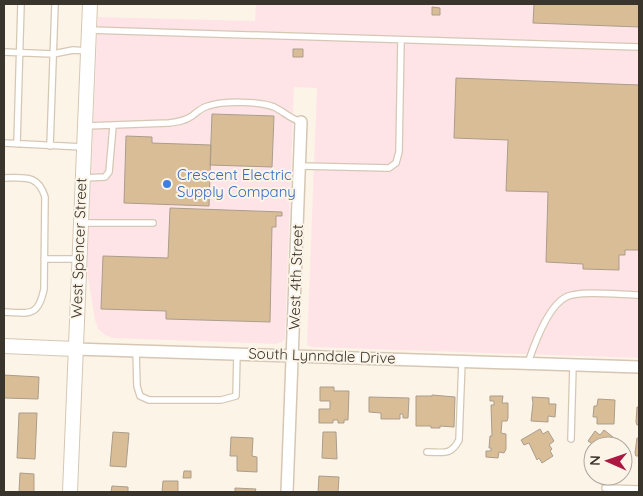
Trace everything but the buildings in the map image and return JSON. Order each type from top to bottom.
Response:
[{"type":"street","name":"West Spencer Street","points":[[70,492],[90,4]]},
{"type":"street","name":"West 4th Street","points":[[287,492],[301,122]]},
{"type":"street","name":"South Lynndale Drive","points":[[4,346],[639,367]]},
{"type":"lane","points":[[17,144],[21,4]]},
{"type":"lane","points":[[50,146],[55,4]]},
{"type":"lane","points":[[88,30],[639,47]]},
{"type":"lane","points":[[300,166],[389,168],[396,163],[399,152],[401,40]]},
{"type":"lane","points":[[4,52],[53,54],[73,50],[88,51]]},
{"type":"lane","points":[[84,126],[169,124],[183,121],[210,105],[225,103],[262,104],[274,107],[290,118],[301,122]]},
{"type":"lane","points":[[82,178],[105,177],[109,172],[113,126]]},
{"type":"lane","points":[[4,143],[83,147]]},
{"type":"lane","points":[[4,178],[34,179],[42,186],[45,197],[44,289],[41,302],[36,310],[27,313],[4,312]]},
{"type":"lane","points":[[80,223],[153,223]]},
{"type":"lane","points":[[44,259],[79,259]]},
{"type":"lane","points":[[528,363],[537,335],[555,307],[565,297],[582,293],[639,295]]},
{"type":"lane","points":[[136,350],[140,396],[149,400],[221,400],[236,396],[238,354]]},
{"type":"lane","points":[[427,452],[448,452],[455,447],[459,440],[462,361]]},
{"type":"lane","points":[[571,439],[573,365]]},
{"type":"lane","points":[[605,488],[639,489]]},
{"type":"shaded area","points":[[256,4],[639,4],[639,358],[311,347],[307,345],[317,88],[294,87],[285,339],[276,344],[113,338],[105,335],[98,329],[87,272],[98,17],[255,21]]},
{"type":"place","name":"Crescent Electric Supply Company","points":[[167,184]]}]
